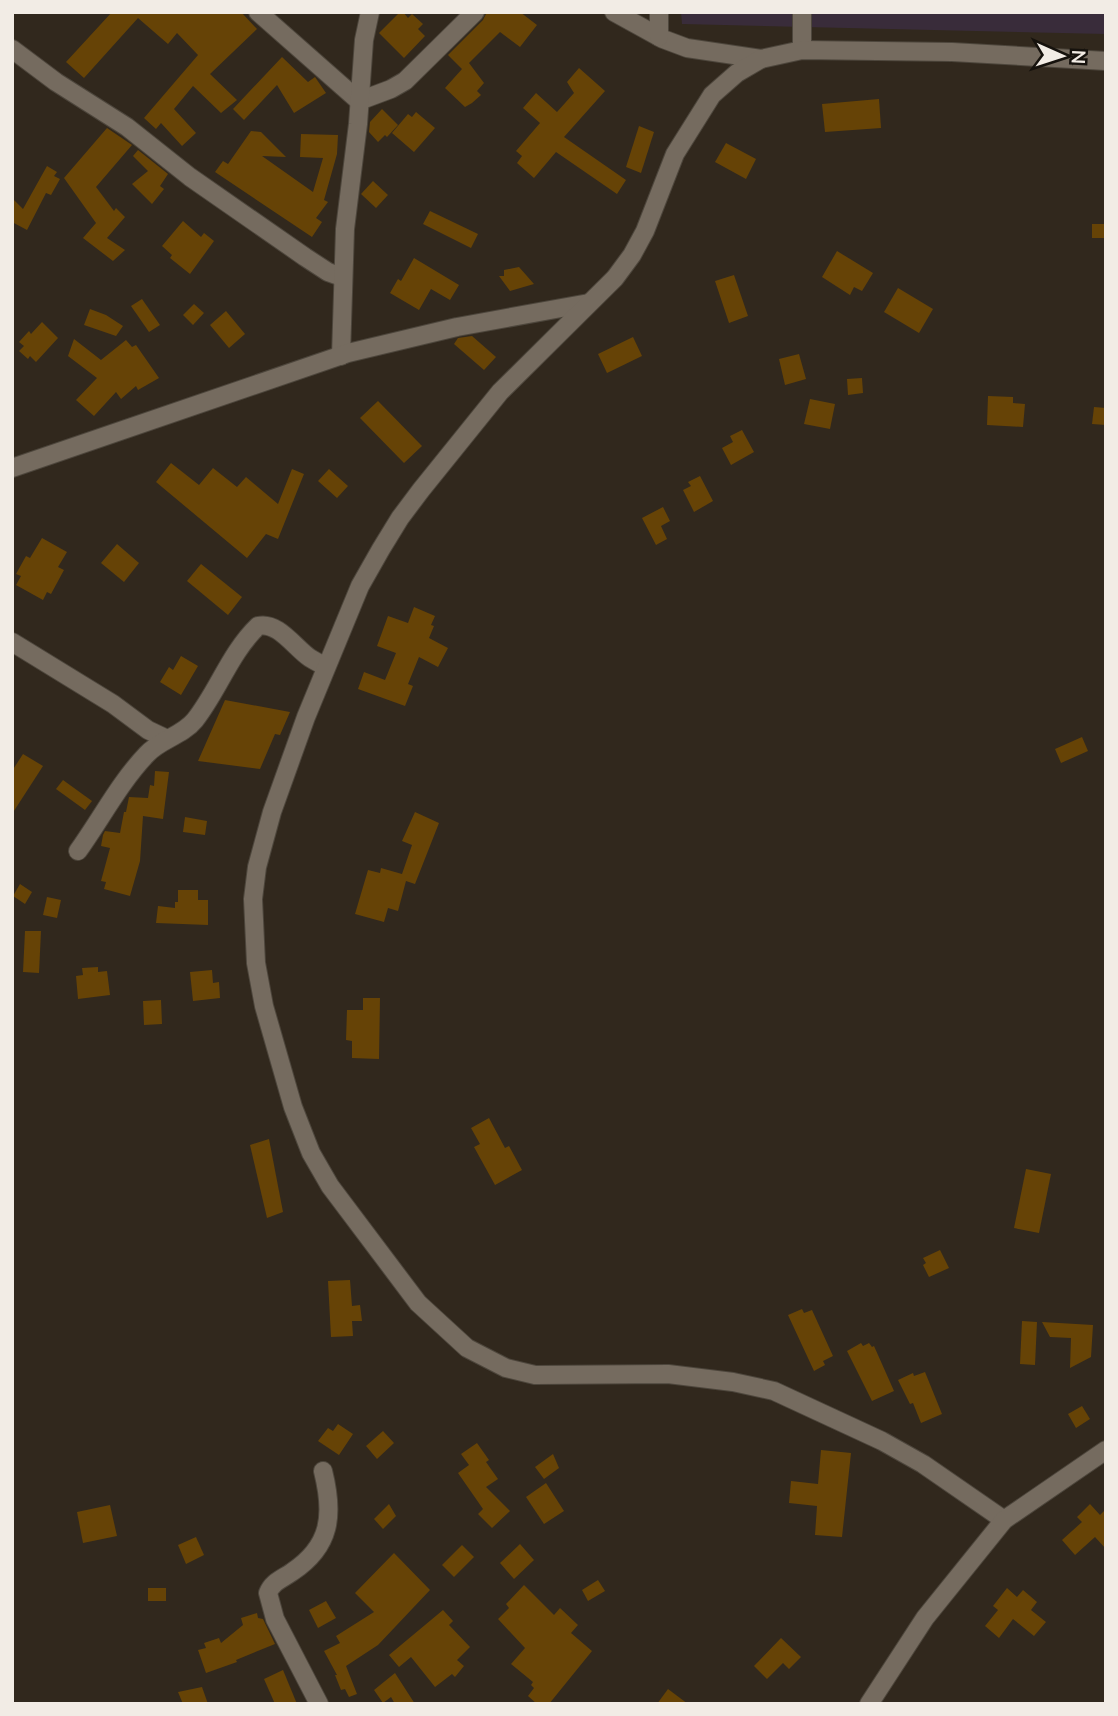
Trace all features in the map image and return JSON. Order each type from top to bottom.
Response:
[{"type":"street","points":[[258,12],[359,101]]},
{"type":"street","points":[[341,356],[345,229],[364,40],[370,12]]},
{"type":"street","points":[[359,101],[405,81],[475,12]]},
{"type":"street","points":[[614,12],[659,37],[687,48],[761,59]]},
{"type":"street","points":[[659,12],[659,37]]},
{"type":"street","points":[[802,12],[802,50]]},
{"type":"street","points":[[12,49],[56,82],[127,127],[190,177],[305,257],[342,277]]},
{"type":"street","points":[[1004,1520],[912,1458],[831,1416],[774,1391],[733,1381],[668,1374],[535,1374],[506,1368],[467,1348],[418,1303],[330,1186],[312,1153],[293,1107],[264,1006],[256,963],[253,900],[257,867],[272,812],[325,666],[360,586],[400,518],[443,461],[500,392],[615,278],[632,255],[645,231],[675,154],[712,95],[737,73],[761,59],[802,50],[952,52],[1106,61]]},
{"type":"street","points":[[12,468],[341,356],[446,329],[589,303]]},
{"type":"street","points":[[79,851],[145,755],[191,724],[205,707],[232,658],[258,626],[270,626],[310,658],[325,666]]},
{"type":"street","points":[[12,642],[113,704],[148,730],[167,738]]},
{"type":"street","points":[[869,1704],[925,1618],[1004,1520],[1106,1450]]},
{"type":"street","points":[[319,1704],[275,1619],[268,1593],[273,1583],[305,1564],[321,1546],[328,1511],[323,1471]]},
{"type":"shaded area","points":[[681,12],[1106,12],[1106,34],[682,24]]},
{"type":"building","points":[[112,12],[241,12],[257,29],[210,74],[237,100],[221,113],[193,86],[174,109],[196,133],[182,146],[161,123],[156,129],[144,118],[198,55],[177,33],[168,44],[138,18],[84,78],[66,62]]},
{"type":"building","points":[[400,12],[408,18],[412,14],[423,24],[418,29],[425,36],[404,58],[379,33]]},
{"type":"building","points":[[487,12],[520,12],[537,25],[520,47],[500,32],[469,63],[484,83],[477,91],[481,95],[465,107],[445,88],[462,69],[448,55],[483,20]]},
{"type":"building","points":[[282,57],[308,82],[315,77],[326,93],[294,113],[277,85],[244,120],[233,109]]},
{"type":"building","points":[[579,68],[605,91],[564,137],[626,180],[617,194],[556,152],[534,178],[517,163],[522,156],[516,151],[540,123],[523,108],[536,93],[557,112],[574,93],[567,82]]},
{"type":"building","points":[[879,99],[881,128],[825,132],[822,104]]},
{"type":"building","points":[[382,109],[398,125],[378,142],[369,132],[370,122]]},
{"type":"building","points":[[416,112],[435,128],[414,152],[392,133],[408,114],[412,117]]},
{"type":"building","points":[[639,126],[654,132],[641,173],[626,167]]},
{"type":"building","points":[[107,128],[132,145],[96,187],[114,211],[116,208],[125,217],[107,238],[125,250],[113,261],[83,238],[96,223],[64,178]]},
{"type":"building","points":[[251,131],[261,132],[286,157],[262,156],[313,192],[323,158],[300,157],[301,134],[338,135],[337,154],[324,200],[328,202],[316,218],[322,222],[312,237],[215,172],[223,161],[228,164]]},
{"type":"building","points":[[726,143],[756,159],[746,179],[715,162]]},
{"type":"building","points":[[138,150],[168,174],[160,186],[164,189],[152,204],[132,184],[148,171],[133,156]]},
{"type":"building","points":[[47,166],[57,172],[54,176],[60,179],[51,195],[46,193],[27,230],[12,222],[12,198],[23,209]]},
{"type":"building","points":[[373,181],[388,195],[376,208],[361,194]]},
{"type":"building","points":[[430,211],[478,234],[471,248],[423,224]]},
{"type":"building","points":[[183,221],[201,237],[204,233],[214,241],[190,274],[170,258],[172,255],[162,246]]},
{"type":"building","points":[[1092,224],[1106,224],[1106,238],[1092,238]]},
{"type":"building","points":[[837,251],[873,273],[862,291],[854,287],[850,295],[822,277]]},
{"type":"building","points":[[414,258],[459,285],[450,300],[431,289],[419,310],[390,293],[398,279],[401,281]]},
{"type":"building","points":[[519,267],[534,284],[510,291],[499,276],[504,276],[504,270]]},
{"type":"building","points":[[734,275],[748,316],[729,323],[715,281]]},
{"type":"building","points":[[898,288],[933,309],[919,333],[884,312]]},
{"type":"building","points":[[142,299],[160,325],[149,332],[131,306]]},
{"type":"building","points":[[194,304],[204,313],[193,325],[183,315]]},
{"type":"building","points":[[90,309],[123,326],[116,336],[84,325]]},
{"type":"building","points":[[226,311],[245,334],[229,348],[210,325]]},
{"type":"building","points":[[42,322],[58,338],[36,362],[19,351],[24,346],[19,342]]},
{"type":"building","points":[[472,336],[496,357],[484,370],[454,344],[458,338]]},
{"type":"building","points":[[633,337],[642,356],[607,373],[598,354]]},
{"type":"building","points":[[74,339],[101,360],[126,340],[132,347],[136,345],[159,378],[138,390],[136,386],[121,399],[116,392],[94,416],[76,400],[97,378],[68,356]]},
{"type":"building","points":[[799,354],[806,379],[785,385],[779,359]]},
{"type":"building","points":[[862,378],[863,393],[848,395],[847,379]]},
{"type":"building","points":[[988,396],[1013,397],[1013,403],[1025,404],[1023,427],[987,425]]},
{"type":"building","points":[[810,399],[835,404],[830,429],[804,424]]},
{"type":"building","points":[[378,401],[422,446],[404,463],[360,418]]},
{"type":"building","points":[[1094,407],[1106,408],[1106,425],[1092,424]]},
{"type":"building","points":[[742,430],[754,452],[731,465],[722,448],[733,442],[730,436]]},
{"type":"building","points":[[171,463],[199,485],[213,468],[237,487],[246,477],[278,504],[292,469],[304,474],[278,539],[266,534],[247,558],[156,482]]},
{"type":"building","points":[[329,469],[348,486],[337,498],[318,481]]},
{"type":"building","points":[[700,476],[713,501],[694,512],[683,490],[691,486],[688,482]]},
{"type":"building","points":[[663,507],[670,521],[661,526],[667,539],[656,545],[642,518]]},
{"type":"building","points":[[42,538],[67,552],[58,567],[64,570],[51,594],[47,592],[43,600],[16,585],[21,576],[16,574],[26,556],[30,558]]},
{"type":"building","points":[[117,544],[139,563],[124,582],[101,563]]},
{"type":"building","points":[[201,564],[242,597],[228,615],[187,581]]},
{"type":"building","points":[[414,607],[435,616],[429,638],[448,648],[438,667],[419,657],[408,684],[413,686],[405,706],[358,689],[364,672],[385,680],[396,653],[377,646],[388,616],[408,623]]},
{"type":"building","points":[[181,656],[198,666],[181,695],[160,682],[169,667],[173,670]]},
{"type":"building","points":[[225,700],[290,712],[280,735],[275,734],[260,769],[198,761]]},
{"type":"building","points":[[1082,737],[1088,751],[1061,763],[1055,749]]},
{"type":"building","points":[[23,754],[43,766],[12,814],[12,771]]},
{"type":"building","points":[[155,771],[169,772],[163,819],[143,816],[140,861],[130,896],[104,889],[106,882],[101,881],[110,848],[101,846],[103,835],[105,831],[120,833],[129,797],[148,798],[150,785],[154,786]]},
{"type":"building","points":[[63,780],[92,801],[85,810],[56,789]]},
{"type":"building","points":[[415,812],[439,823],[415,884],[406,881],[398,911],[388,908],[384,922],[355,914],[368,870],[380,873],[381,868],[402,874],[412,845],[402,841]]},
{"type":"building","points":[[185,817],[207,821],[205,835],[183,832]]},
{"type":"building","points":[[20,884],[32,892],[25,904],[13,896]]},
{"type":"building","points":[[178,890],[198,890],[198,900],[208,900],[208,925],[156,923],[158,906],[175,908]]},
{"type":"building","points":[[47,897],[61,900],[57,918],[43,915]]},
{"type":"building","points":[[25,931],[41,931],[39,973],[23,972]]},
{"type":"building","points":[[98,967],[98,972],[107,971],[110,995],[78,999],[76,976],[83,975],[82,968]]},
{"type":"building","points":[[212,970],[213,983],[219,982],[220,998],[193,1001],[190,972]]},
{"type":"building","points":[[363,998],[380,998],[379,1059],[352,1058],[352,1041],[346,1040],[347,1010],[363,1010]]},
{"type":"building","points":[[161,1000],[162,1024],[144,1025],[143,1001]]},
{"type":"building","points":[[489,1118],[505,1148],[509,1146],[522,1170],[495,1185],[474,1147],[480,1144],[471,1128]]},
{"type":"building","points":[[269,1139],[283,1212],[267,1218],[250,1145]]},
{"type":"building","points":[[1026,1169],[1051,1174],[1039,1233],[1014,1228]]},
{"type":"building","points":[[940,1250],[949,1268],[929,1277],[923,1265],[926,1263],[923,1258]]},
{"type":"building","points":[[350,1280],[352,1306],[360,1305],[362,1321],[352,1321],[353,1336],[331,1337],[328,1281]]},
{"type":"building","points":[[802,1309],[804,1313],[812,1310],[833,1356],[823,1361],[825,1365],[814,1371],[788,1315]]},
{"type":"building","points":[[1022,1321],[1037,1322],[1035,1365],[1020,1364]]},
{"type":"building","points":[[1042,1322],[1093,1325],[1091,1357],[1070,1368],[1071,1338],[1050,1337]]},
{"type":"building","points":[[861,1343],[863,1346],[869,1343],[874,1346],[894,1391],[872,1401],[847,1351]]},
{"type":"building","points":[[925,1372],[942,1414],[921,1423],[913,1403],[910,1404],[898,1380],[913,1373],[914,1376]]},
{"type":"building","points":[[1082,1406],[1090,1419],[1076,1428],[1068,1414]]},
{"type":"building","points":[[338,1424],[353,1434],[339,1455],[318,1441],[328,1428],[333,1431]]},
{"type":"building","points":[[383,1431],[394,1443],[377,1459],[366,1446]]},
{"type":"building","points":[[477,1443],[498,1479],[486,1487],[510,1511],[492,1528],[478,1514],[483,1509],[458,1473],[469,1465],[461,1454]]},
{"type":"building","points":[[821,1450],[851,1453],[842,1537],[815,1535],[817,1506],[789,1503],[791,1481],[818,1484]]},
{"type":"building","points":[[553,1454],[559,1468],[544,1479],[535,1467]]},
{"type":"building","points":[[546,1483],[564,1511],[544,1524],[526,1497]]},
{"type":"building","points":[[389,1504],[396,1516],[383,1529],[374,1519]]},
{"type":"building","points":[[1090,1504],[1100,1515],[1106,1509],[1106,1549],[1095,1537],[1075,1555],[1062,1540],[1082,1522],[1077,1517]]},
{"type":"building","points":[[110,1505],[117,1536],[83,1543],[77,1512]]},
{"type":"building","points":[[196,1537],[204,1555],[186,1564],[178,1545]]},
{"type":"building","points":[[520,1544],[534,1560],[514,1579],[500,1563]]},
{"type":"building","points":[[462,1545],[474,1557],[454,1577],[442,1565]]},
{"type":"building","points":[[394,1553],[430,1590],[378,1645],[346,1666],[357,1694],[349,1697],[345,1689],[341,1690],[337,1675],[324,1651],[340,1643],[336,1636],[374,1612],[355,1593]]},
{"type":"building","points":[[598,1580],[605,1591],[588,1601],[582,1590]]},
{"type":"building","points":[[524,1585],[554,1615],[560,1608],[578,1625],[571,1633],[592,1651],[549,1704],[537,1704],[528,1696],[534,1688],[531,1685],[533,1682],[511,1664],[525,1648],[498,1619],[509,1608],[506,1604]]},
{"type":"building","points":[[148,1588],[166,1588],[166,1601],[148,1601]]},
{"type":"building","points":[[1007,1588],[1017,1597],[1023,1590],[1037,1602],[1031,1610],[1046,1622],[1034,1636],[1013,1619],[999,1638],[985,1626],[998,1610],[993,1606]]},
{"type":"building","points":[[326,1601],[336,1618],[318,1628],[309,1610]]},
{"type":"building","points":[[443,1610],[453,1621],[449,1625],[470,1647],[457,1660],[464,1666],[455,1677],[452,1674],[435,1687],[411,1657],[399,1667],[389,1655]]},
{"type":"building","points":[[257,1613],[258,1618],[263,1619],[275,1644],[206,1673],[198,1650],[206,1648],[204,1643],[219,1638],[221,1643],[243,1625],[241,1618]]},
{"type":"building","points":[[781,1638],[801,1657],[789,1669],[783,1663],[767,1679],[754,1666]]},
{"type":"building","points":[[283,1670],[297,1704],[275,1704],[264,1679]]},
{"type":"building","points":[[395,1673],[415,1704],[395,1704],[391,1697],[383,1703],[374,1690]]},
{"type":"building","points":[[202,1687],[208,1704],[183,1704],[178,1692]]},
{"type":"building","points":[[668,1689],[688,1704],[657,1704]]}]
